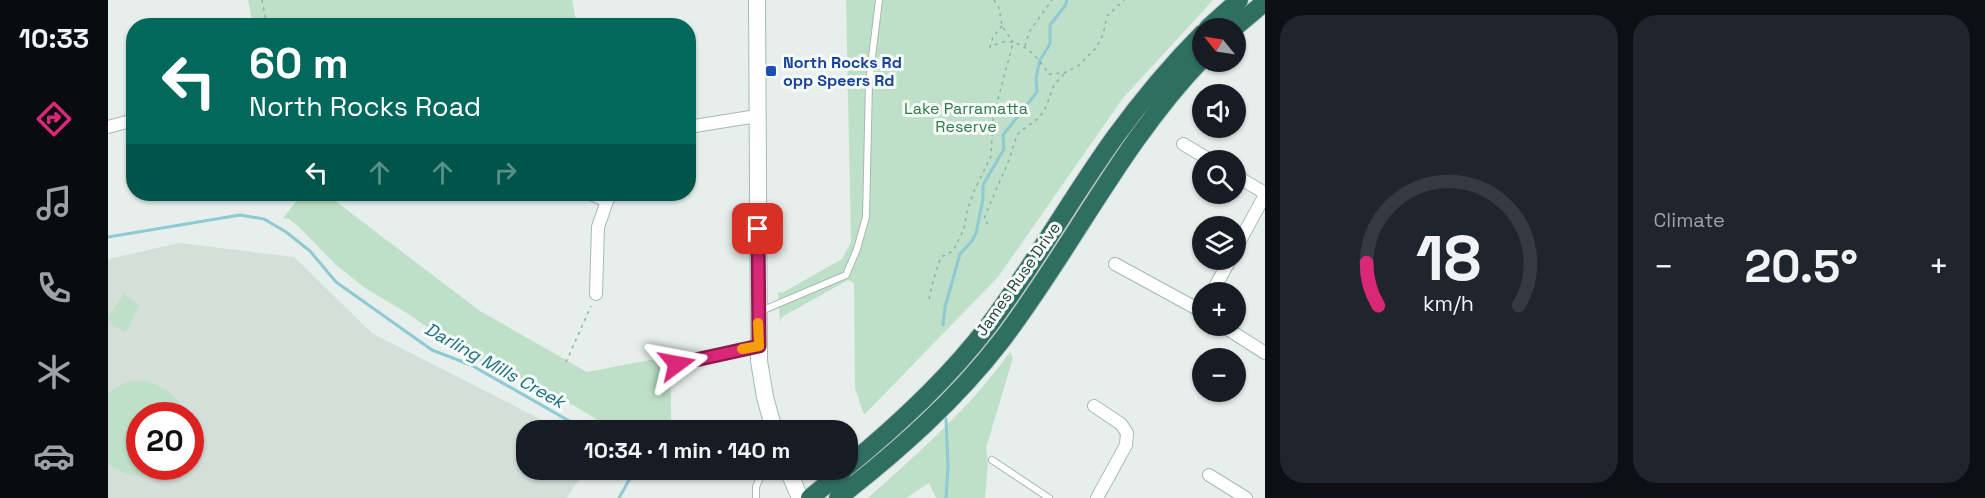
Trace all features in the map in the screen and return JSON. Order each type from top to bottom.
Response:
[{"type":"highway","points":[[1219,18],[1239,0]]},
{"type":"highway","points":[[1246,18],[1265,2]]},
{"type":"highway","name":"James Ruse Drive","points":[[858,457],[910,413],[975,342],[1014,290],[1114,138],[1155,84],[1192,45]]},
{"type":"highway","name":"James Ruse Drive","points":[[838,498],[924,425],[979,368],[1024,309],[1137,136],[1192,70]]},
{"type":"highway","points":[[813,494],[831,480]]},
{"type":"main road","points":[[757,0],[759,361],[771,420]]},
{"type":"main road","points":[[792,480],[800,498]]},
{"type":"street","points":[[696,126],[757,116]]},
{"type":"street","points":[[108,127],[126,122]]},
{"type":"street","points":[[1183,144],[1193,150]]},
{"type":"street","points":[[1246,182],[1265,194],[1246,229]]},
{"type":"street","points":[[596,294],[598,227],[608,201]]},
{"type":"street","points":[[1115,264],[1192,306]]},
{"type":"street","points":[[1239,336],[1265,353]]},
{"type":"street","points":[[1094,406],[1121,424],[1127,433],[1126,445],[1096,498]]},
{"type":"street","points":[[1209,474],[1246,498]]},
{"type":"lane","points":[[758,313],[846,275],[857,249],[866,217],[869,82],[879,0]]},
{"type":"lane","points":[[677,364],[759,346]]},
{"type":"lane","points":[[992,460],[1049,498]]},
{"type":"lane","points":[[756,498],[756,488],[760,480]]},
{"type":"path","points":[[262,0],[265,18]]},
{"type":"path","points":[[929,299],[941,257],[953,251],[964,229],[967,211],[991,156],[993,118],[1013,42],[1002,26],[999,8],[994,0]]},
{"type":"path","points":[[1025,47],[1029,32],[1052,0]]},
{"type":"path","points":[[1002,26],[994,35],[990,48],[1001,42],[1013,42],[1025,47],[1040,60],[1049,74],[1064,73],[1078,66],[1096,48],[1103,36],[1107,16],[1124,0]]},
{"type":"path","points":[[988,224],[984,219],[1017,135],[1040,118],[1047,107],[1054,85],[1064,73]]},
{"type":"path","points":[[566,362],[596,294]]},
{"type":"shaded area","points":[[179,243],[294,257],[372,333],[541,420],[516,420],[516,480],[579,480],[567,498],[108,498],[108,259]]},
{"type":"green space","points":[[248,0],[572,0],[576,18],[252,18]]},
{"type":"green space","name":"Lake Parramatta Reserve","points":[[846,0],[1213,0],[1196,18],[1192,18],[1192,23],[1123,98],[998,277],[864,415],[855,388],[854,283],[848,280],[782,317],[780,322],[778,292],[782,293],[842,259],[851,242]]},
{"type":"green space","points":[[296,201],[335,201],[480,311],[587,372],[671,356],[671,420],[598,420],[573,405],[528,384],[513,373],[492,369],[365,288],[336,265],[289,219],[283,218]]},
{"type":"green space","points":[[124,294],[139,305],[126,333],[108,322],[108,317]]},
{"type":"green space","points":[[1010,352],[1013,358],[986,448],[988,462],[985,498],[936,498],[929,483],[906,498],[868,498],[925,447],[961,410]]},
{"type":"green space","points":[[145,381],[159,386],[179,402],[126,402],[126,473],[108,464],[108,393],[126,382]]},
{"type":"waterway","points":[[943,325],[945,307],[960,254],[976,233],[983,199],[983,185],[1004,149],[1003,135],[1037,92],[1036,78],[1040,60],[1050,44],[1050,25],[1067,0]]},
{"type":"waterway","name":"Darling Mills Creek","points":[[108,237],[240,215],[264,219],[286,232],[310,251],[336,282],[432,350],[471,365],[567,420]]},
{"type":"waterway","points":[[946,419],[948,466],[946,498]]},
{"type":"waterway","name":"Darling Mills Creek","points":[[619,498],[629,480]]},
{"type":"slow traffic","points":[[742,349],[759,346],[758,323]]},
{"type":"place","name":"North Rocks Rd opp Speers Rd","points":[[771,71]]},
{"type":"route","points":[[677,364],[759,346],[758,229]]}]
